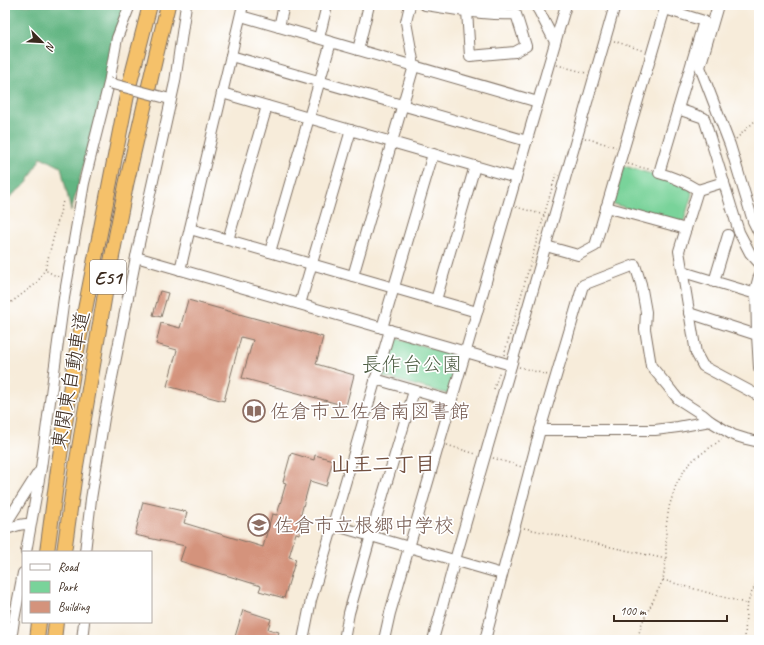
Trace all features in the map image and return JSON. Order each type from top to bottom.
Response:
[{"type":"highway","name":"東関東自動車道","points":[[47,551],[74,366],[128,90],[150,5]]},
{"type":"highway","name":"東関東自動車道","points":[[64,551],[76,466],[108,274],[126,185],[168,5]]},
{"type":"highway","points":[[37,640],[39,623]]},
{"type":"highway","points":[[54,640],[56,623]]},
{"type":"street","points":[[26,551],[41,468],[67,282],[84,183],[109,83],[117,38],[130,5]]},
{"type":"street","points":[[85,551],[91,499],[104,418],[169,98],[175,82],[186,5]]},
{"type":"street","points":[[180,270],[243,5]]},
{"type":"street","points":[[279,27],[284,5]]},
{"type":"street","points":[[319,38],[327,5]]},
{"type":"street","points":[[358,50],[368,5]]},
{"type":"street","points":[[353,276],[414,66],[406,22],[410,5]]},
{"type":"street","points":[[425,5],[467,10],[500,15],[516,14],[526,46],[515,52],[470,56],[467,10]]},
{"type":"street","points":[[535,5],[555,42]]},
{"type":"street","points":[[384,640],[409,546],[566,5]]},
{"type":"street","points":[[433,640],[455,560],[515,366],[546,246],[616,5]]},
{"type":"street","points":[[718,5],[700,67],[730,145],[753,221],[759,233]]},
{"type":"street","points":[[546,246],[578,255],[595,246],[666,7],[704,21],[659,173],[686,182],[698,190]]},
{"type":"street","points":[[241,16],[538,102]]},
{"type":"street","points":[[270,252],[331,42]]},
{"type":"street","points":[[231,56],[527,141]]},
{"type":"street","points":[[109,83],[169,98]]},
{"type":"street","points":[[222,93],[516,178]]},
{"type":"street","points":[[228,240],[267,106]]},
{"type":"street","points":[[678,109],[704,118],[739,232],[750,253],[759,263]]},
{"type":"street","points":[[300,304],[351,130]]},
{"type":"street","points":[[303,640],[311,600],[375,379],[394,288],[433,154]]},
{"type":"street","points":[[436,300],[475,166]]},
{"type":"street","points":[[698,190],[724,182]]},
{"type":"street","points":[[698,190],[679,252],[696,353],[703,366],[759,396]]},
{"type":"street","points":[[606,207],[686,229]]},
{"type":"street","points":[[190,229],[477,312]]},
{"type":"street","points":[[714,282],[728,235]]},
{"type":"street","points":[[136,257],[515,366]]},
{"type":"street","points":[[485,640],[540,430],[583,285],[635,264],[642,284],[651,366],[678,399],[733,435],[759,442]]},
{"type":"street","points":[[683,272],[756,294]]},
{"type":"street","points":[[759,276],[756,287],[759,368]]},
{"type":"street","points":[[689,313],[757,335]]},
{"type":"street","points":[[375,379],[451,401]]},
{"type":"street","points":[[344,640],[349,613],[414,391]]},
{"type":"street","points":[[540,430],[655,430],[710,421]]},
{"type":"street","points":[[5,525],[41,468]]},
{"type":"street","points":[[5,529],[22,524],[26,524],[30,527]]},
{"type":"street","points":[[333,525],[502,574]]},
{"type":"street","points":[[11,640],[22,578]]},
{"type":"street","points":[[82,640],[84,623]]},
{"type":"path","points":[[613,41],[652,53]]},
{"type":"path","points":[[550,62],[586,73]]},
{"type":"path","points":[[730,145],[759,117]]},
{"type":"path","points":[[584,138],[623,149]]},
{"type":"path","points":[[620,161],[659,173]]},
{"type":"path","points":[[5,307],[37,283],[44,270],[63,201]]},
{"type":"path","points":[[508,204],[544,215]]},
{"type":"path","points":[[44,270],[67,282]]},
{"type":"path","points":[[515,366],[555,377]]},
{"type":"path","points":[[638,640],[642,622],[663,580],[666,559],[666,527],[676,484],[685,469],[694,459],[724,438],[728,431]]},
{"type":"path","points":[[439,443],[476,454]]},
{"type":"path","points":[[492,458],[530,469]]},
{"type":"path","points":[[515,526],[666,559]]},
{"type":"path","points":[[745,640],[746,609],[750,596],[759,578]]},
{"type":"path","points":[[663,580],[748,604]]},
{"type":"green space","points":[[5,5],[127,5],[71,211],[61,167],[41,157],[27,183],[5,201]]},
{"type":"green space","points":[[624,166],[673,180],[691,190],[692,194],[683,224],[613,204]]},
{"type":"green space","name":"長作台公園","points":[[392,337],[459,356],[448,394],[381,376]]},
{"type":"building","points":[[160,291],[168,293],[161,317],[153,315]]},
{"type":"building","points":[[188,300],[323,337],[316,364],[354,375],[346,406],[242,378],[253,340],[241,337],[224,401],[167,386],[177,350],[156,344],[161,323],[180,328]]},
{"type":"building","points":[[291,453],[314,460],[315,455],[333,460],[326,486],[310,481],[301,514],[304,515],[299,534],[296,533],[289,557],[296,559],[284,598],[259,591],[261,586],[180,561],[185,546],[135,535],[143,502],[187,512],[184,523],[263,547],[272,514],[277,515],[286,483],[283,482]]},
{"type":"building","points":[[243,610],[271,619],[268,629],[279,632],[276,640],[234,640]]},
{"type":"place","name":"佐倉市立佐倉南図書館","points":[[254,411]]},
{"type":"place","name":"佐倉市立根郷中学校","points":[[259,525]]},
{"type":"district","name":"山王二丁目","points":[[383,464]]}]
